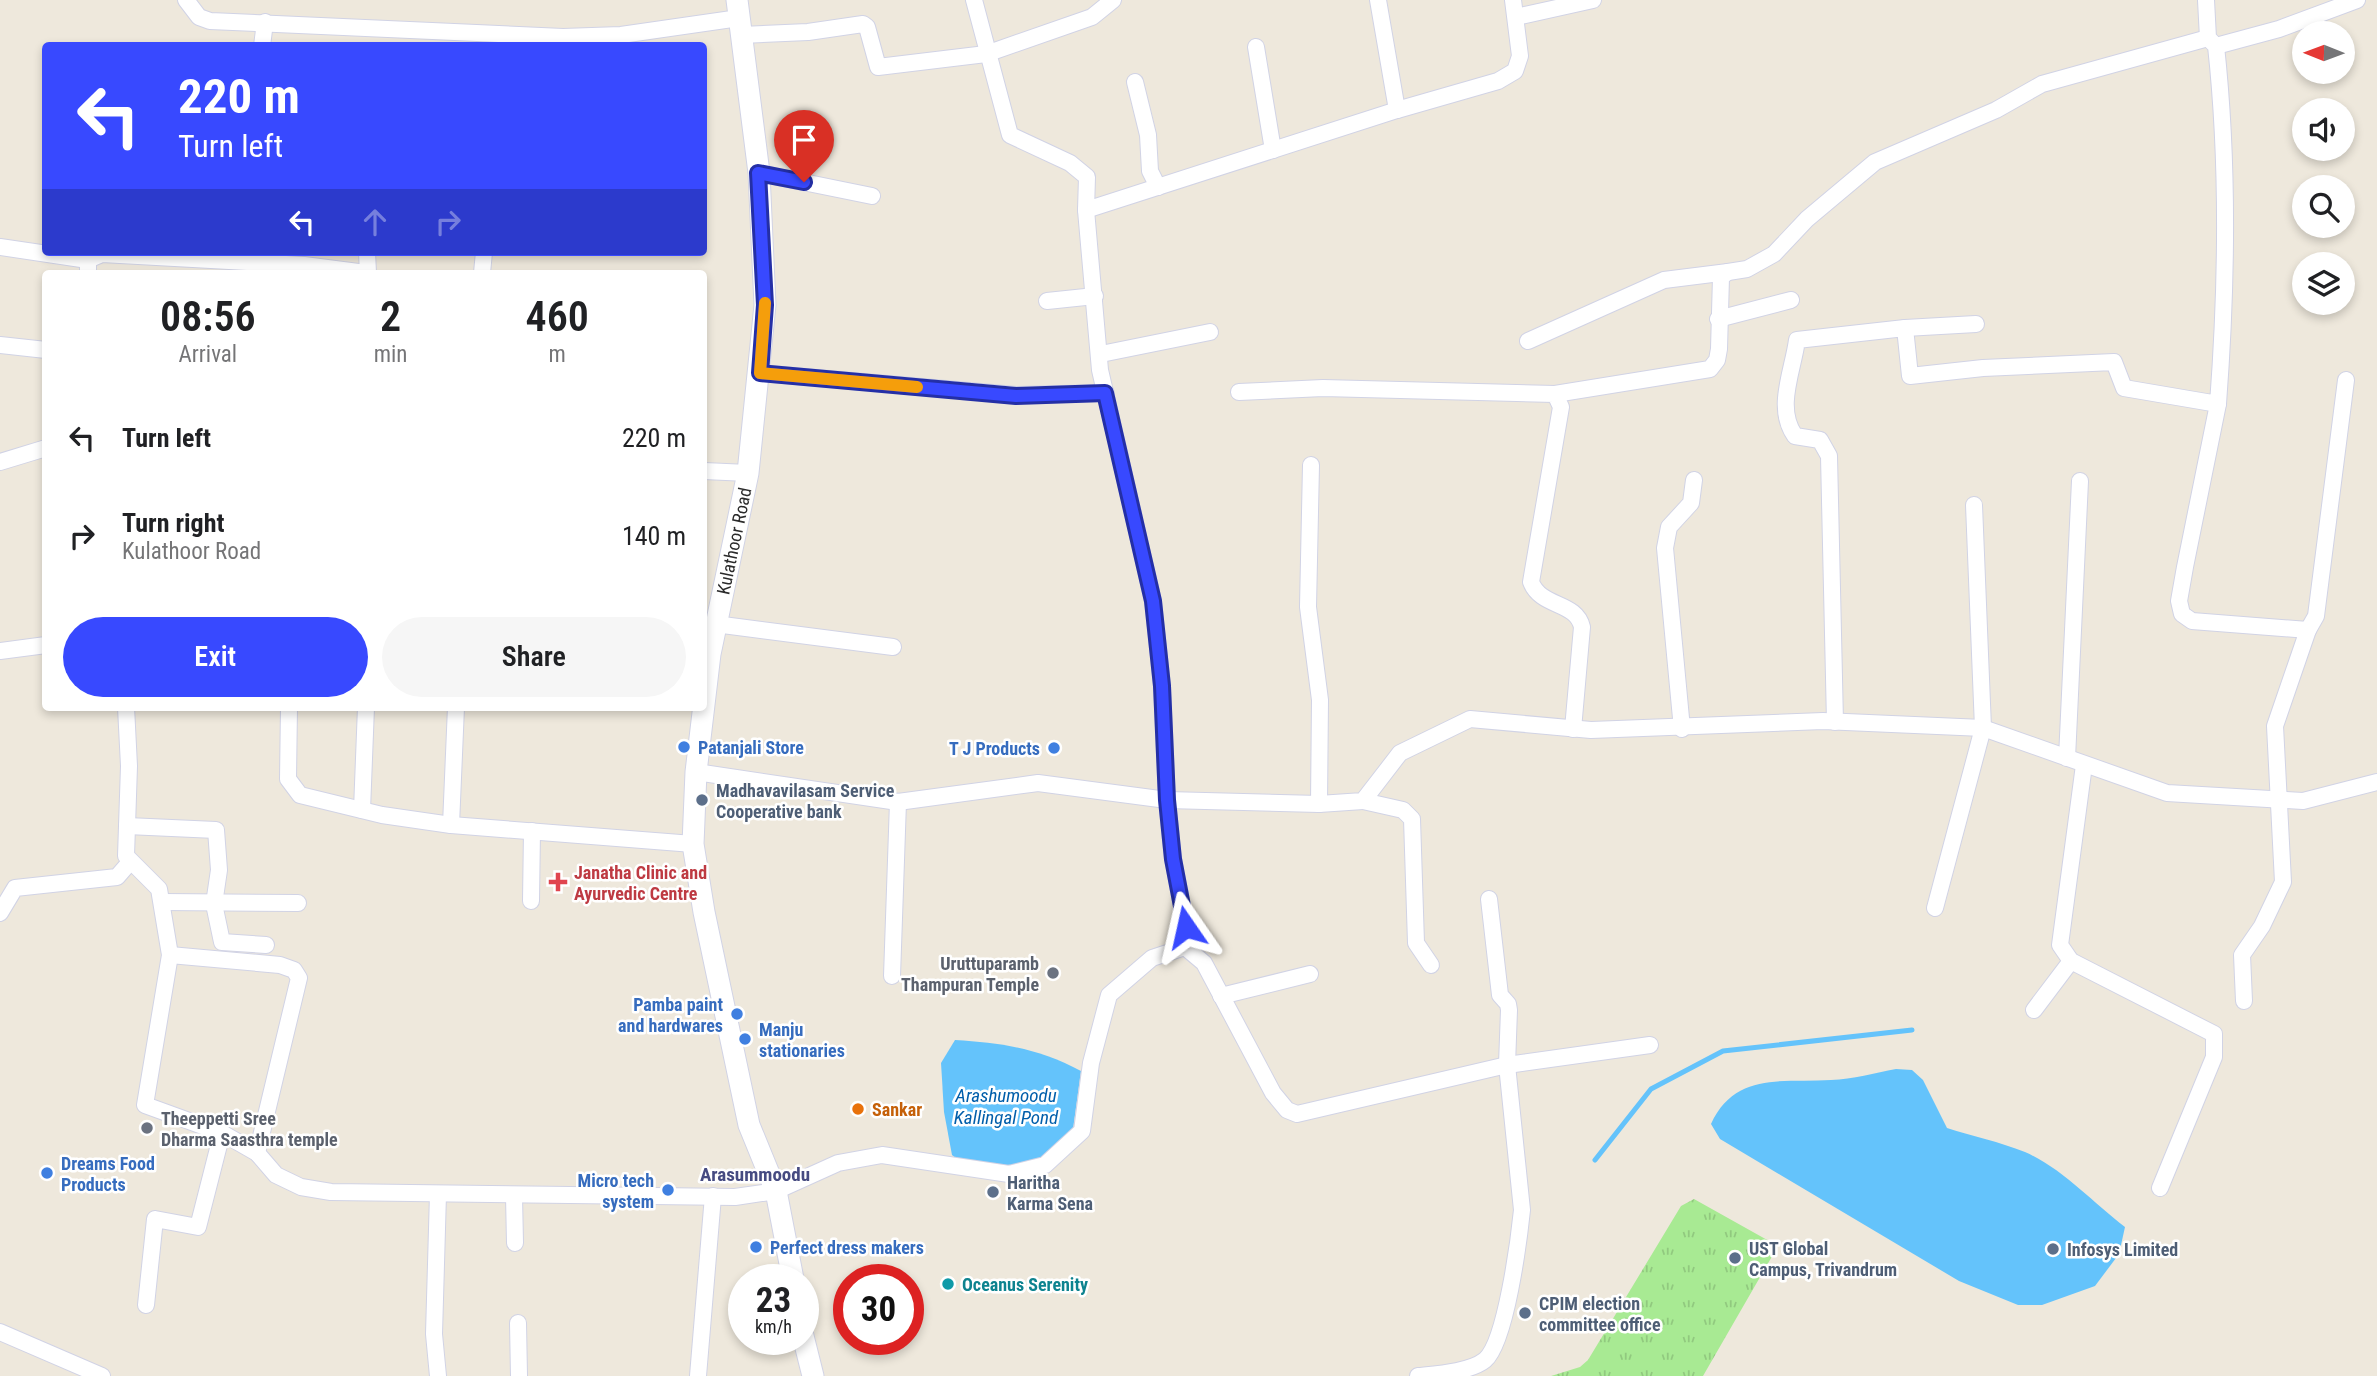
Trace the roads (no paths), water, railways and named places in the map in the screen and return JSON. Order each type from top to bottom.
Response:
[{"type":"main road","name":"Kulathoor Road","points":[[707,686],[715,624],[748,473],[765,305],[758,173],[739,18]]},
{"type":"main road","name":"Kulathoor Road","points":[[704,711],[696,772],[693,844],[704,912],[749,1125],[776,1191],[790,1264]]},
{"type":"main road","points":[[808,1355],[813,1376]]},
{"type":"street","points":[[186,0],[199,17],[210,21],[265,22],[458,39],[563,37],[621,40],[739,18],[808,32],[863,24],[867,27],[878,66],[986,54],[1092,17],[1113,0]]},
{"type":"street","points":[[974,0],[986,54],[1010,135],[1070,163],[1087,177],[1086,210],[1101,354],[1100,370],[1153,601],[1162,686],[1167,800],[1173,859],[1186,927],[1185,947]]},
{"type":"street","points":[[1378,0],[1397,110]]},
{"type":"street","points":[[1086,210],[1397,110],[1498,81],[1515,71],[1520,56],[1513,0]]},
{"type":"street","points":[[1516,17],[1593,0]]},
{"type":"street","points":[[2206,0],[2224,117],[2226,295],[2218,404],[2179,601],[2182,614],[2192,621],[2308,630]]},
{"type":"street","points":[[1528,341],[1664,280],[1747,269],[1774,254],[1807,219],[1875,162],[1996,110],[2042,85],[2212,42],[2279,29],[2357,0]]},
{"type":"street","points":[[262,42],[265,22]]},
{"type":"street","points":[[1256,47],[1273,150]]},
{"type":"street","points":[[1135,82],[1148,135],[1150,171],[1158,187]]},
{"type":"street","points":[[758,173],[872,196]]},
{"type":"street","points":[[0,247],[88,266]]},
{"type":"street","points":[[139,256],[304,265],[343,270]]},
{"type":"street","points":[[1239,392],[1322,388],[1555,394],[1710,369],[1717,360],[1718,287],[1721,277],[1728,272]]},
{"type":"street","points":[[1047,301],[1095,296]]},
{"type":"street","points":[[1718,318],[1791,300]]},
{"type":"street","points":[[1835,722],[1829,456],[1820,440],[1795,436],[1788,426],[1786,383],[1797,340],[1905,328],[1976,324]]},
{"type":"street","points":[[1905,328],[1910,376],[1983,368],[2114,362],[2124,388],[2218,404]]},
{"type":"street","points":[[1101,354],[1210,332]]},
{"type":"street","points":[[0,345],[42,350]]},
{"type":"street","points":[[760,373],[1016,396],[1105,393]]},
{"type":"street","points":[[2244,1000],[2242,955],[2262,926],[2283,882],[2275,726],[2315,615],[2346,380]]},
{"type":"street","points":[[1555,394],[1561,407],[1531,582],[1535,593],[1542,599],[1571,610],[1580,618],[1582,627],[1573,729]]},
{"type":"street","points":[[0,462],[42,449]]},
{"type":"street","points":[[1311,465],[1308,607],[1320,700],[1319,804]]},
{"type":"street","points":[[707,471],[748,473]]},
{"type":"street","points":[[1682,729],[1665,548],[1669,527],[1690,503],[1694,480]]},
{"type":"street","points":[[2067,758],[2080,481]]},
{"type":"street","points":[[1935,908],[1983,728],[1974,505]]},
{"type":"street","points":[[715,624],[893,647]]},
{"type":"street","points":[[0,651],[42,646]]},
{"type":"street","points":[[126,711],[129,766],[126,856],[153,880],[162,902],[170,955],[145,1105],[222,1133],[257,1153],[276,1175],[301,1187],[331,1192],[735,1197],[776,1191],[838,1163],[881,1155],[992,1173],[1009,1174],[1045,1165],[1082,1131],[1091,1063],[1109,995],[1153,958],[1185,947]]},
{"type":"street","points":[[289,711],[288,779],[300,795],[362,810],[451,825],[693,844]]},
{"type":"street","points":[[362,810],[366,711]]},
{"type":"street","points":[[451,825],[456,711]]},
{"type":"street","points":[[1363,801],[1400,753],[1470,719],[1573,729],[1682,729],[1835,722],[1983,728],[2166,793],[2303,801],[2377,782]]},
{"type":"street","points":[[2084,765],[2060,945],[2071,961],[2214,1034],[2214,1057],[2160,1188]]},
{"type":"street","points":[[696,772],[898,802],[1038,783],[1167,800],[1319,804],[1363,801],[1404,810],[1412,819],[1416,943],[1431,965]]},
{"type":"street","points":[[892,976],[898,802]]},
{"type":"street","points":[[127,826],[216,830],[219,870],[214,904],[222,942],[266,945]]},
{"type":"street","points":[[531,901],[532,831]]},
{"type":"street","points":[[0,913],[15,888],[117,877],[130,862]]},
{"type":"street","points":[[1418,1376],[1478,1365],[1488,1358],[1495,1345],[1514,1269],[1522,1210],[1507,1065],[1509,1010],[1508,1004],[1500,995],[1489,899]]},
{"type":"street","points":[[162,902],[298,903]]},
{"type":"street","points":[[1185,947],[1204,963],[1273,1093],[1287,1110],[1297,1114],[1507,1065],[1650,1045]]},
{"type":"street","points":[[170,955],[280,965],[294,970],[299,978],[257,1153]]},
{"type":"street","points":[[2034,1010],[2071,961]]},
{"type":"street","points":[[1221,996],[1310,974]]},
{"type":"street","points":[[146,1305],[155,1219],[198,1227],[222,1133]]},
{"type":"street","points":[[438,1194],[435,1334],[438,1376]]},
{"type":"street","points":[[514,1196],[515,1242]]},
{"type":"street","points":[[698,1376],[713,1196]]},
{"type":"street","points":[[518,1324],[519,1376]]},
{"type":"street","points":[[0,1332],[102,1376]]},
{"type":"water","name":"Arashumoodu Kallingal Pond","points":[[955,1040],[1020,1048],[1050,1057],[1081,1071],[1073,1129],[1039,1160],[997,1169],[963,1164],[952,1155],[944,1112],[941,1063]]},
{"type":"water","points":[[1896,1069],[1912,1070],[1923,1080],[1947,1128],[2015,1148],[2039,1159],[2125,1227],[2119,1254],[2095,1286],[2042,1305],[2018,1305],[1959,1281],[1720,1139],[1711,1124],[1721,1107],[1733,1095],[1763,1083],[1831,1080]]},
{"type":"waterway","points":[[1595,1160],[1651,1089],[1723,1051],[1912,1030]]},
{"type":"place","name":"Patanjali Store","points":[[684,747]]},
{"type":"place","name":"T J Products","points":[[1054,748]]},
{"type":"place","name":"Madhavavilasam Service Cooperative bank","points":[[702,800]]},
{"type":"place","name":"Janatha Clinic and Ayurvedic Centre","points":[[558,882]]},
{"type":"place","name":"Uruttuparamb Thampuran Temple","points":[[1053,973]]},
{"type":"place","name":"Pamba paint and hardwares","points":[[737,1014]]},
{"type":"place","name":"Manju stationaries","points":[[745,1039]]},
{"type":"place","name":"Sankar","points":[[858,1109]]},
{"type":"place","name":"Theeppetti Sree Dharma Saasthra temple","points":[[147,1128]]},
{"type":"place","name":"Dreams Food Products","points":[[47,1173]]},
{"type":"place","name":"Micro tech system","points":[[668,1190]]},
{"type":"place","name":"Haritha Karma Sena","points":[[993,1192]]},
{"type":"place","name":"Perfect dress makers","points":[[756,1247]]},
{"type":"place","name":"Infosys Limited","points":[[2053,1249]]},
{"type":"place","name":"UST Global Campus, Trivandrum","points":[[1735,1258]]},
{"type":"place","name":"Oceanus Serenity","points":[[948,1284]]},
{"type":"place","name":"CPIM election committee office","points":[[1525,1313]]},
{"type":"district","name":"Arasummoodu","points":[[755,1174]]}]
